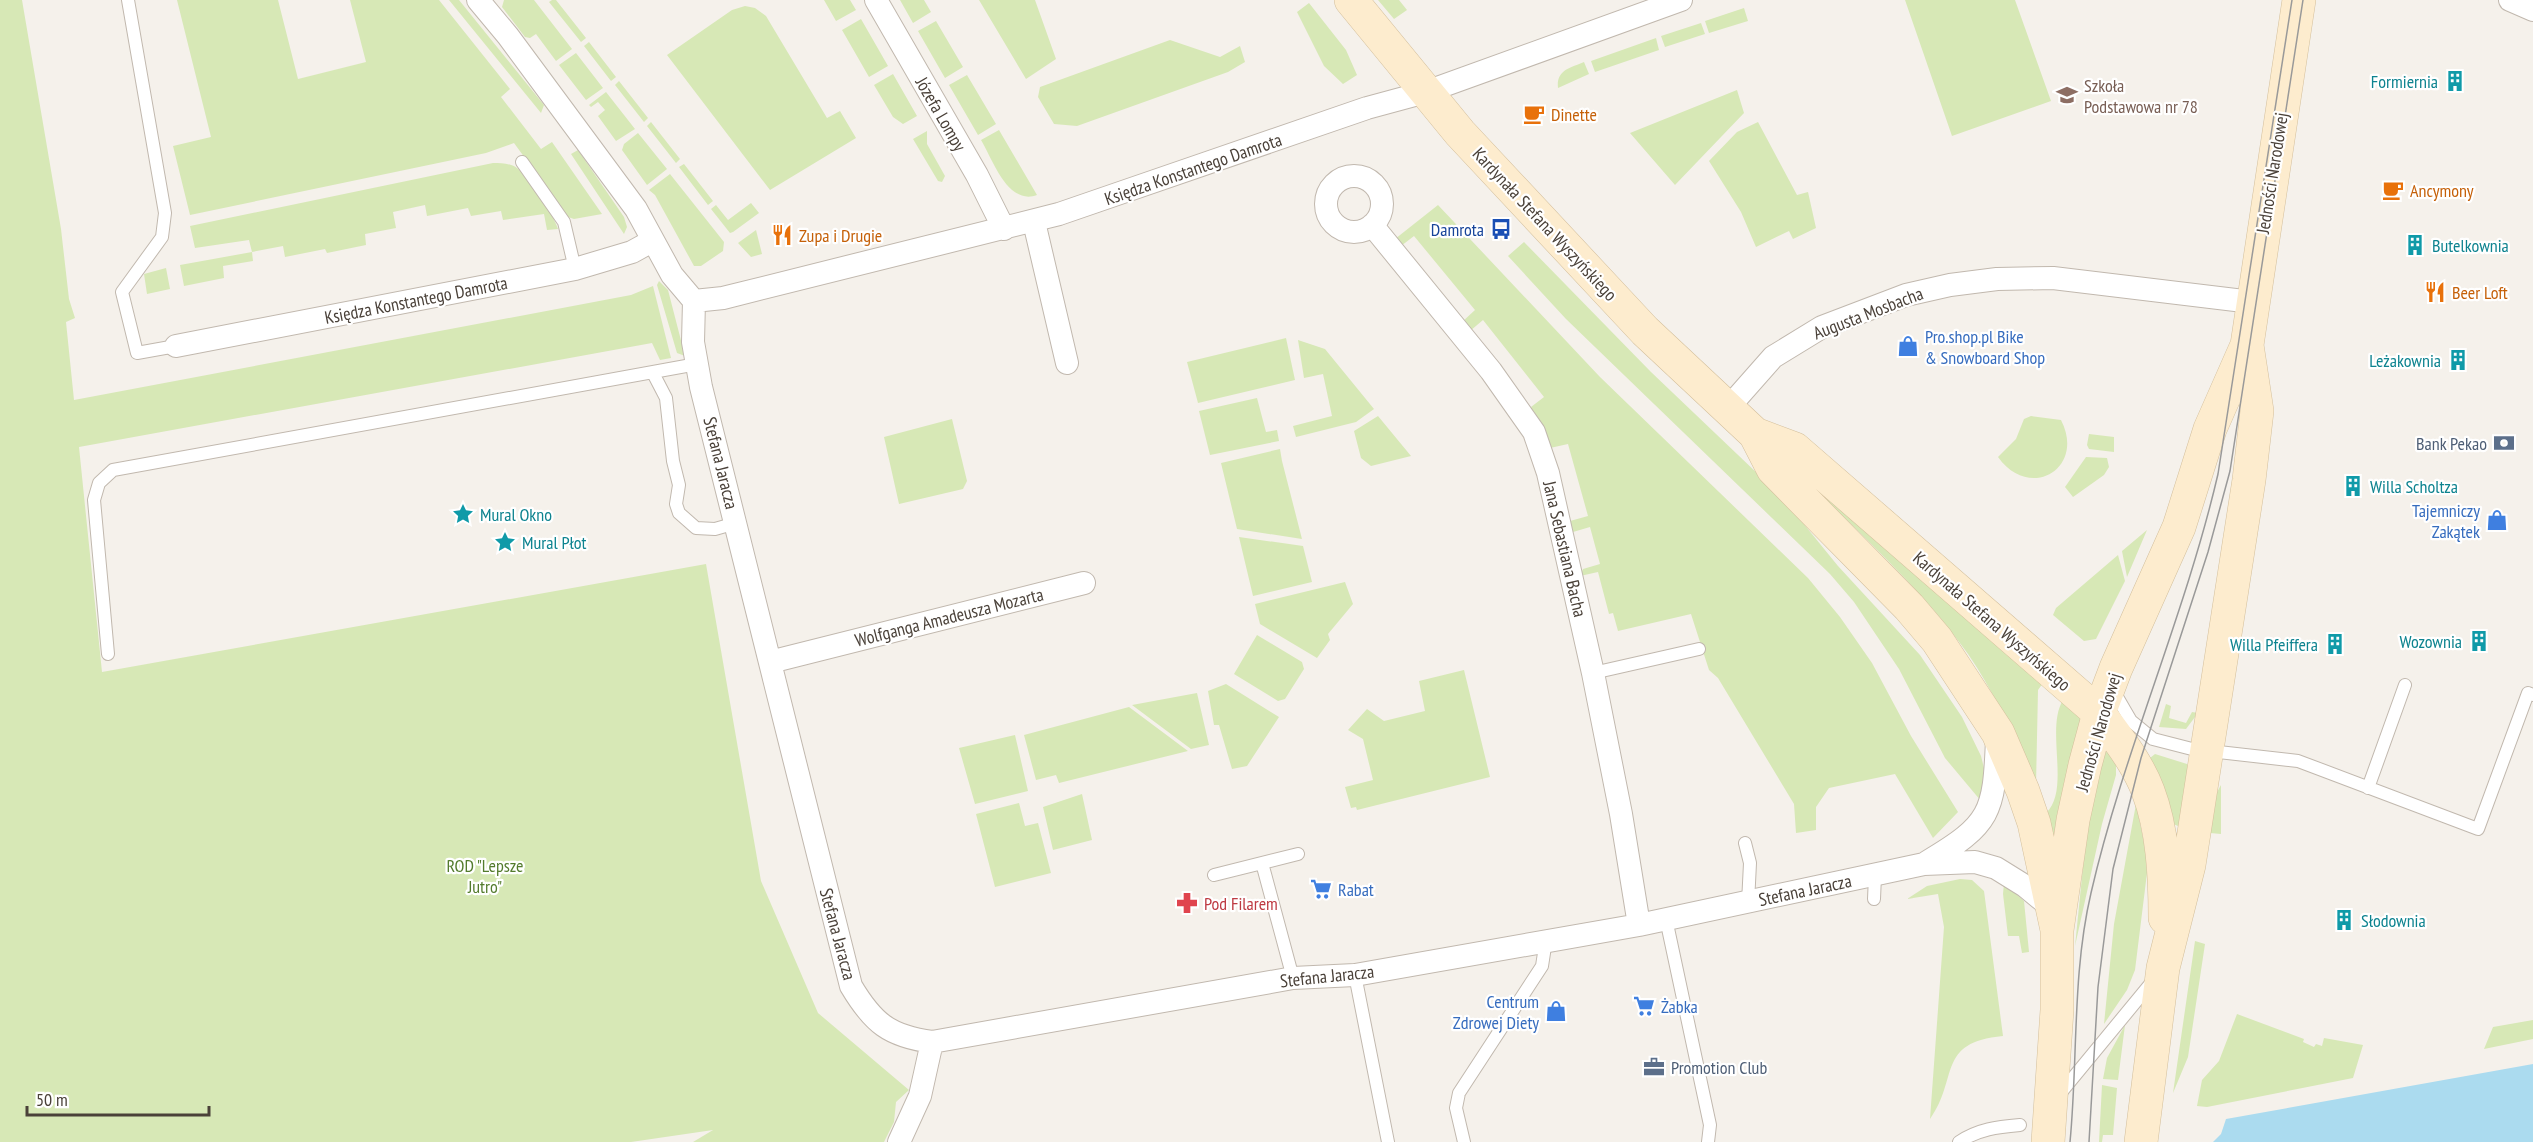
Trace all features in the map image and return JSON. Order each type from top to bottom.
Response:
[{"type":"main road","name":"Kardynała Stefana Wyszyńskiego","points":[[1351,0],[1426,92],[1504,181],[1645,331],[1755,434],[1773,469],[1910,607],[1937,640],[1998,733],[2034,823],[2055,920]]},
{"type":"main road","name":"Jedności Narodowej","points":[[2141,1135],[2163,968],[2189,865],[2255,430],[2257,411],[2247,345],[2298,0]]},
{"type":"main road","name":"Jedności Narodowej","points":[[2034,1134],[2050,1106],[2057,1010],[2055,920],[2073,820],[2105,698],[2179,527],[2210,429],[2247,345]]},
{"type":"main road","name":"Kardynała Stefana Wyszyńskiego","points":[[1755,434],[1795,449],[2105,698],[2129,754],[2148,790],[2155,815],[2165,892],[2163,968]]},
{"type":"street","points":[[478,0],[508,36],[636,209],[672,275],[694,301]]},
{"type":"street","name":"Józefa Lompy","points":[[876,0],[977,175],[1004,229]]},
{"type":"street","name":"Księdza Konstantego Damrota","points":[[694,301],[723,298],[1034,222],[1367,108],[1426,92],[1681,0]]},
{"type":"street","points":[[2510,0],[2533,10]]},
{"type":"street","points":[[1034,222],[1067,363]]},
{"type":"street","name":"Jana Sebastiana Bacha","points":[[1372,225],[1491,371],[1534,432],[1548,473],[1593,673],[1622,814],[1639,925]]},
{"type":"street","name":"Księdza Konstantego Damrota","points":[[176,346],[575,269],[633,252],[652,241]]},
{"type":"street","name":"Augusta Mosbacha","points":[[1728,408],[1773,357],[1822,327],[1906,295],[1978,281],[2053,278],[2252,302]]},
{"type":"street","name":"Stefana Jaracza","points":[[694,301],[693,342],[697,364],[851,986],[871,1016],[892,1032],[932,1042],[1293,978],[1355,975],[1639,925],[1924,864],[1975,862],[1996,868],[2025,886],[2055,920]]},
{"type":"street","name":"Wolfganga Amadeusza Mozarta","points":[[770,662],[1084,583]]},
{"type":"street","name":"Stefana Jaracza","points":[[1924,864],[1977,827],[1989,810],[1996,777],[1998,733]]},
{"type":"street","points":[[899,1142],[920,1096],[932,1042]]},
{"type":"lane","points":[[128,0],[165,213],[162,237],[122,292],[137,353],[176,346]]},
{"type":"lane","points":[[522,162],[564,222],[575,269]]},
{"type":"lane","points":[[108,654],[94,500],[99,483],[113,470],[697,364]]},
{"type":"lane","points":[[653,373],[666,398],[673,461],[679,485],[676,504],[679,513],[696,528],[715,529],[736,523]]},
{"type":"lane","points":[[1593,673],[1699,649]]},
{"type":"lane","points":[[2368,788],[2405,685]]},
{"type":"lane","points":[[2105,698],[2123,710],[2144,734],[2173,745],[2298,761],[2478,829],[2528,693],[2533,695]]},
{"type":"lane","points":[[1745,843],[1750,863],[1748,903]]},
{"type":"lane","points":[[1214,875],[1298,854]]},
{"type":"lane","points":[[1262,863],[1293,978]]},
{"type":"lane","points":[[1874,899],[1875,876]]},
{"type":"lane","points":[[1666,919],[1710,1125],[1708,1142]]},
{"type":"lane","points":[[1464,1142],[1456,1108],[1459,1093],[1542,966],[1546,940]]},
{"type":"lane","points":[[2050,1106],[2163,968]]},
{"type":"lane","points":[[1355,975],[1388,1142]]},
{"type":"lane","points":[[1959,1142],[1972,1133],[1992,1127],[2034,1134]]},
{"type":"green space","name":"ROD \"Lepsze Jutro\"","points":[[0,0],[22,0],[61,229],[69,299],[75,318],[66,322],[74,400],[631,295],[653,286],[671,358],[660,360],[652,343],[79,447],[102,672],[706,564],[761,881],[818,1013],[909,1090],[896,1102],[894,1122],[884,1142],[693,1142],[713,1130],[631,1142],[0,1142]]},
{"type":"green space","points":[[177,0],[278,0],[298,79],[366,62],[350,0],[439,0],[510,89],[501,97],[541,149],[552,142],[602,214],[574,219],[568,217],[514,143],[486,153],[190,215],[173,146],[211,137]]},
{"type":"green space","points":[[449,0],[459,0],[544,105],[541,113]]},
{"type":"green space","points":[[504,0],[534,0],[572,49],[556,61],[536,34],[530,38],[525,37],[502,7]]},
{"type":"green space","points":[[556,0],[586,38],[581,42],[549,2]]},
{"type":"green space","points":[[824,0],[850,0],[856,10],[836,21]]},
{"type":"green space","points":[[900,0],[924,0],[931,12],[913,23]]},
{"type":"green space","points":[[979,0],[1035,0],[1056,59],[1026,79]]},
{"type":"green space","points":[[1378,0],[1399,0],[1407,10],[1394,19]]},
{"type":"green space","points":[[1905,0],[2015,0],[2051,101],[1952,136]]},
{"type":"green space","points":[[1309,3],[1346,50],[1357,75],[1343,84],[1324,66],[1297,12]]},
{"type":"green space","points":[[745,6],[755,8],[766,16],[827,118],[840,111],[856,138],[770,190],[667,55],[732,10]]},
{"type":"green space","points":[[1744,8],[1748,21],[1709,33],[1705,21]]},
{"type":"green space","points":[[861,19],[888,66],[869,77],[842,30]]},
{"type":"green space","points":[[936,21],[963,67],[945,78],[918,31]]},
{"type":"green space","points":[[1701,23],[1705,34],[1665,47],[1661,36]]},
{"type":"green space","points":[[1656,38],[1659,50],[1595,72],[1591,61]]},
{"type":"green space","points":[[1170,40],[1220,57],[1240,46],[1245,62],[1228,72],[1077,126],[1054,124],[1038,97],[1040,87]]},
{"type":"green space","points":[[589,42],[616,77],[611,81],[584,46]]},
{"type":"green space","points":[[576,53],[603,88],[586,100],[559,65]]},
{"type":"green space","points":[[1584,62],[1589,74],[1558,88],[1559,77],[1562,73]]},
{"type":"green space","points":[[893,74],[917,116],[903,124],[893,117],[874,85]]},
{"type":"green space","points":[[967,75],[996,124],[978,135],[949,85]]},
{"type":"green space","points":[[619,81],[648,118],[644,122],[615,85]]},
{"type":"green space","points":[[1737,90],[1744,113],[1675,185],[1630,133]]},
{"type":"green space","points":[[606,92],[635,129],[616,141],[598,116],[605,110],[598,102],[591,107],[589,105]]},
{"type":"green space","points":[[651,122],[680,159],[676,163],[647,126]]},
{"type":"green space","points":[[1758,122],[1797,195],[1808,192],[1816,228],[1793,239],[1789,231],[1756,247],[1741,212],[1709,161],[1737,132]]},
{"type":"green space","points":[[999,130],[1037,195],[1027,197],[1018,194],[1010,188],[996,169],[981,140]]},
{"type":"green space","points":[[927,131],[927,144],[945,176],[942,182],[938,181],[913,139]]},
{"type":"green space","points":[[638,133],[667,169],[647,185],[622,150],[624,144]]},
{"type":"green space","points":[[578,150],[624,217],[627,227],[624,234],[571,154]]},
{"type":"green space","points":[[493,163],[511,165],[529,179],[541,196],[558,229],[547,230],[544,214],[503,220],[501,211],[471,216],[468,208],[427,216],[425,205],[393,212],[396,228],[365,234],[366,245],[327,253],[325,249],[285,257],[283,246],[252,252],[249,240],[195,248],[190,226]]},
{"type":"green space","points":[[684,164],[713,201],[708,205],[679,167]]},
{"type":"green space","points":[[670,174],[724,242],[723,251],[701,266],[694,266],[655,195],[649,190]]},
{"type":"green space","points":[[751,203],[759,213],[730,233],[711,209],[716,205],[728,220]]},
{"type":"green space","points":[[1438,205],[1600,377],[1808,578],[1840,617],[1872,663],[1911,736],[1958,812],[1933,838],[1895,774],[1829,788],[1816,807],[1816,830],[1796,833],[1794,804],[1718,678],[1709,670],[1691,614],[1618,631],[1613,613],[1609,614],[1598,572],[1580,576],[1583,569],[1600,564],[1590,527],[1573,532],[1570,521],[1588,516],[1568,444],[1550,448],[1531,407],[1544,397],[1483,320],[1470,331],[1462,322],[1475,310],[1414,236],[1401,246],[1395,239]]},
{"type":"green space","points":[[756,230],[762,254],[751,257],[738,243]]},
{"type":"green space","points":[[1524,242],[1651,372],[1781,496],[1838,566],[1920,655],[1962,717],[1981,756],[1984,768],[1981,801],[1945,758],[1899,669],[1854,602],[1830,574],[1566,319],[1508,256]]},
{"type":"green space","points":[[252,252],[253,261],[223,266],[224,278],[184,286],[180,265]]},
{"type":"green space","points":[[166,268],[170,289],[147,294],[144,274]]},
{"type":"green space","points":[[659,281],[668,290],[685,356],[677,353],[657,285]]},
{"type":"green space","points":[[1286,338],[1295,380],[1198,403],[1187,362]]},
{"type":"green space","points":[[1298,340],[1325,349],[1374,409],[1356,422],[1296,437],[1293,426],[1332,416],[1323,374],[1304,378]]},
{"type":"green space","points":[[1257,398],[1266,432],[1277,430],[1279,441],[1210,455],[1199,411]]},
{"type":"green space","points":[[1378,416],[1411,456],[1371,466],[1361,458],[1354,431]]},
{"type":"green space","points":[[2031,416],[2061,420],[2067,437],[2066,452],[2060,465],[2051,473],[2039,478],[2025,477],[2011,470],[1998,457],[2016,439],[2024,419]]},
{"type":"green space","points":[[952,419],[967,481],[963,489],[899,504],[884,437]]},
{"type":"green space","points":[[2089,434],[2114,437],[2114,452],[2089,449],[2087,445]]},
{"type":"green space","points":[[1280,449],[1302,539],[1237,529],[1221,463]]},
{"type":"green space","points":[[2086,457],[2107,458],[2109,467],[2104,475],[2073,497],[2065,487]]},
{"type":"green space","points":[[1805,479],[2043,683],[2038,690],[2036,785],[1988,685],[1950,630],[1890,563]]},
{"type":"green space","points":[[2147,530],[2127,577],[2122,551]]},
{"type":"green space","points":[[1239,537],[1303,546],[1312,582],[1253,596]]},
{"type":"green space","points":[[2118,555],[2125,581],[2096,639],[2084,641],[2053,615],[2056,608]]},
{"type":"green space","points":[[1345,582],[1353,604],[1328,634],[1330,640],[1317,658],[1260,624],[1255,604]]},
{"type":"green space","points":[[1257,635],[1302,662],[1304,669],[1285,699],[1278,701],[1234,674]]},
{"type":"green space","points":[[1464,670],[1490,777],[1357,810],[1356,807],[1351,808],[1345,787],[1373,780],[1363,739],[1348,730],[1367,709],[1384,721],[1425,711],[1419,681]]},
{"type":"green space","points":[[1226,684],[1279,717],[1247,766],[1232,769],[1219,725],[1214,725],[1208,691]]},
{"type":"green space","points":[[1197,693],[1209,745],[1191,749],[1132,705]]},
{"type":"green space","points":[[2063,700],[2081,716],[2056,838],[2053,838],[2046,813],[2053,803],[2057,790],[2056,727],[2058,712]]},
{"type":"green space","points":[[2166,704],[2171,706],[2169,718],[2186,723],[2192,712],[2198,713],[2186,729],[2159,727]]},
{"type":"green space","points":[[1129,707],[1188,751],[1059,783],[1056,775],[1036,780],[1024,735]]},
{"type":"green space","points":[[1015,735],[1028,791],[975,804],[959,748]]},
{"type":"green space","points":[[2104,748],[2116,762],[2116,775],[2102,824],[2075,946],[2087,827]]},
{"type":"green space","points":[[2155,754],[2187,764],[2189,768],[2178,826],[2173,824],[2150,758]]},
{"type":"green space","points":[[2221,785],[2221,834],[2210,833],[2217,792]]},
{"type":"green space","points":[[1082,794],[1092,840],[1053,850],[1043,807]]},
{"type":"green space","points":[[1019,803],[1025,826],[1038,823],[1051,873],[995,887],[976,814]]},
{"type":"green space","points":[[2136,804],[2146,852],[2147,873],[2135,970],[2127,990],[2104,1024],[2114,924]]},
{"type":"green space","points":[[1960,879],[1972,880],[1984,891],[2003,1036],[1967,1046],[1958,1054],[1939,1104],[1930,1119],[1944,927],[1938,894],[1907,899],[1927,886]]},
{"type":"green space","points":[[2004,883],[2024,901],[2029,952],[2022,953],[2019,936],[2008,936],[2003,894]]},
{"type":"green space","points":[[2195,941],[2205,944],[2188,1057],[2173,1093]]},
{"type":"green space","points":[[2237,1014],[2304,1039],[2303,1042],[2314,1047],[2316,1044],[2322,1046],[2324,1038],[2363,1045],[2353,1078],[2207,1107],[2197,1106],[2202,1080],[2219,1061]]},
{"type":"green space","points":[[2533,1020],[2533,1039],[2484,1049],[2493,1027]]},
{"type":"green space","points":[[2125,1025],[2118,1080],[2103,1079],[2107,1058]]},
{"type":"green space","points":[[2102,1085],[2117,1088],[2113,1135],[2103,1135],[2102,1142],[2099,1142]]},
{"type":"water","points":[[2533,1064],[2533,1142],[2213,1142],[2221,1134],[2226,1119]]},
{"type":"tram line","points":[[2070,1142],[2078,985],[2091,893],[2120,787],[2189,579],[2218,474],[2292,0]]},
{"type":"tram line","points":[[2089,1142],[2098,987],[2113,869],[2141,758],[2208,552],[2230,471],[2303,0]]},
{"type":"place","name":"Formiernia","points":[[2455,81]]},
{"type":"place","name":"Szkoła Podstawowa nr 78","points":[[2067,95]]},
{"type":"place","name":"Dinette","points":[[1534,114]]},
{"type":"place","name":"Ancymony","points":[[2393,190]]},
{"type":"place","name":"Damrota","points":[[1501,229]]},
{"type":"place","name":"Zupa i Drugie","points":[[782,235]]},
{"type":"place","name":"Butelkownia","points":[[2415,245]]},
{"type":"place","name":"Beer Loft","points":[[2435,292]]},
{"type":"place","name":"Pro.shop.pl Bike & Snowboard Shop","points":[[1908,346]]},
{"type":"place","name":"Leżakownia","points":[[2458,360]]},
{"type":"place","name":"Bank Pekao","points":[[2504,443]]},
{"type":"place","name":"Willa Scholtza","points":[[2353,486]]},
{"type":"place","name":"Mural Okno","points":[[463,514]]},
{"type":"place","name":"Tajemniczy Zakątek","points":[[2497,520]]},
{"type":"place","name":"Mural Płot","points":[[505,542]]},
{"type":"place","name":"Wozownia","points":[[2479,641]]},
{"type":"place","name":"Willa Pfeiffera","points":[[2335,644]]},
{"type":"place","name":"Rabat","points":[[1321,889]]},
{"type":"place","name":"Pod Filarem","points":[[1187,903]]},
{"type":"place","name":"Słodownia","points":[[2344,920]]},
{"type":"place","name":"Żabka","points":[[1644,1006]]},
{"type":"place","name":"Centrum Zdrowej Diety","points":[[1556,1011]]},
{"type":"place","name":"Promotion Club","points":[[1654,1067]]}]
